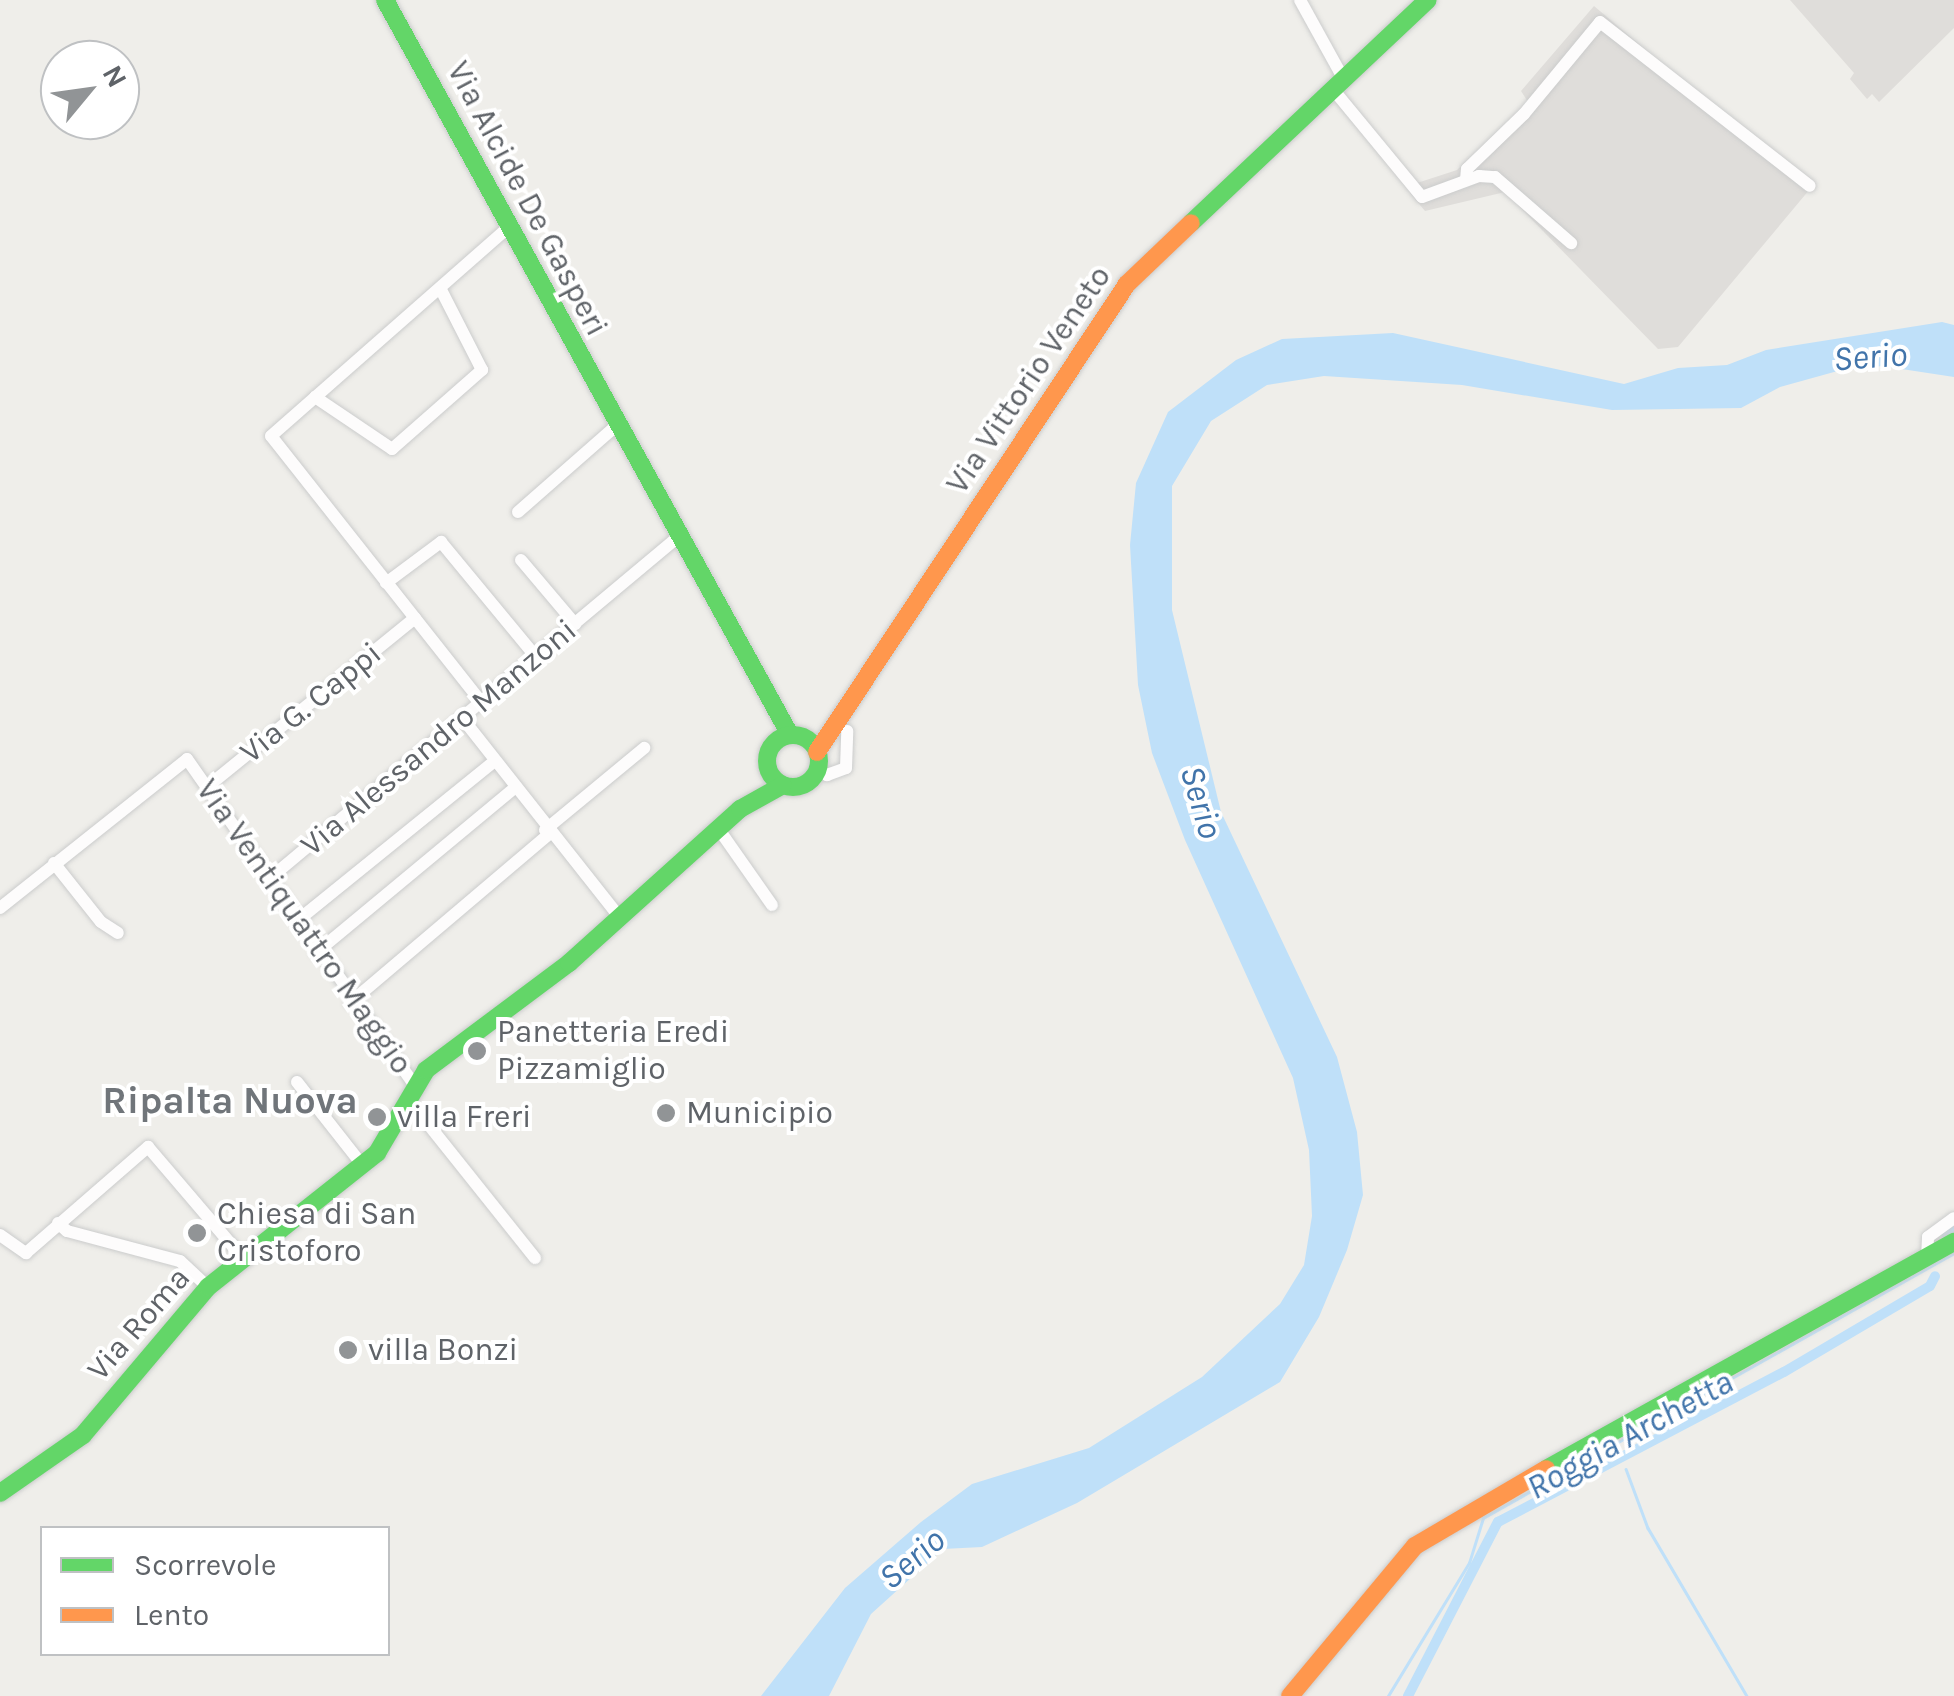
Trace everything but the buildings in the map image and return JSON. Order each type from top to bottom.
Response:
[{"type":"main road","name":"Via Alcide De Gasperi","points":[[385,0],[767,699],[808,749]]},
{"type":"main road","name":"Via Vittorio Veneto","points":[[808,749],[849,702],[1127,284],[1428,0]]},
{"type":"main road","name":"Via Alcide De Gasperi","points":[[767,699],[770,750],[777,780]]},
{"type":"main road","points":[[416,1086],[444,1054],[620,918],[777,780],[800,786],[808,749],[770,750]]},
{"type":"main road","name":"Via Roma","points":[[0,1493],[83,1434],[208,1287],[363,1166],[416,1086]]},
{"type":"main road","points":[[1290,1696],[1415,1546],[1438,1529],[1954,1242]]},
{"type":"street","points":[[1300,0],[1338,83],[1422,196],[1486,174],[1503,181],[1571,243]]},
{"type":"street","points":[[1466,180],[1467,169],[1524,114],[1600,22],[1810,186]]},
{"type":"street","points":[[440,288],[482,370],[392,448],[315,397],[508,228]]},
{"type":"street","name":"Via G. Cappi","points":[[315,397],[271,436],[482,703]]},
{"type":"street","points":[[518,512],[616,426]]},
{"type":"street","name":"Via Alessandro Manzoni","points":[[269,879],[678,538]]},
{"type":"street","points":[[386,583],[441,542],[536,657]]},
{"type":"street","points":[[521,560],[575,624]]},
{"type":"street","name":"Via G. Cappi","points":[[207,787],[415,618]]},
{"type":"street","points":[[462,720],[546,833],[620,918]]},
{"type":"street","points":[[808,749],[827,775],[846,768],[847,731]]},
{"type":"street","points":[[351,1002],[644,748]]},
{"type":"street","name":"Via Ventiquattro Maggio","points":[[0,908],[187,758],[351,1002],[416,1086]]},
{"type":"street","points":[[297,921],[492,763]]},
{"type":"street","points":[[317,952],[512,790]]},
{"type":"street","points":[[718,828],[772,905]]},
{"type":"street","points":[[54,863],[101,922],[118,933]]},
{"type":"street","points":[[297,1082],[363,1166]]},
{"type":"street","points":[[405,1108],[424,1119],[536,1258]]},
{"type":"street","points":[[0,1235],[26,1253],[148,1147],[242,1257]]},
{"type":"street","points":[[1927,1257],[1928,1237],[1954,1218]]},
{"type":"street","points":[[58,1223],[67,1232],[180,1262],[208,1287]]},
{"type":"shaded area","points":[[1790,0],[1954,0],[1954,28],[1879,102],[1872,94],[1867,99],[1850,79],[1854,73]]},
{"type":"shaded area","points":[[1594,6],[1810,189],[1678,347],[1658,349],[1505,192],[1425,211],[1410,193],[1417,183],[1457,170],[1528,102],[1521,91]]},
{"type":"water","name":"Serio","points":[[1942,322],[1954,325],[1954,377],[1882,366],[1834,372],[1780,387],[1741,408],[1612,410],[1462,385],[1324,376],[1267,385],[1211,421],[1172,486],[1172,610],[1221,812],[1337,1057],[1357,1132],[1363,1195],[1347,1250],[1319,1317],[1280,1382],[1077,1503],[982,1547],[943,1549],[871,1614],[829,1696],[761,1696],[845,1588],[921,1522],[972,1484],[1089,1448],[1202,1377],[1280,1304],[1304,1265],[1312,1216],[1309,1150],[1293,1078],[1185,840],[1152,753],[1138,685],[1130,545],[1136,483],[1168,412],[1236,360],[1282,339],[1393,333],[1624,384],[1678,368],[1727,365],[1766,350]]},
{"type":"waterway","points":[[1946,1234],[1954,1230]]},
{"type":"waterway","name":"Roggia Archetta","points":[[1388,1696],[1469,1563],[1483,1518],[1954,1253]]},
{"type":"waterway","points":[[1408,1696],[1498,1522],[1784,1372],[1930,1286],[1935,1276]]},
{"type":"waterway","points":[[1626,1469],[1648,1528],[1747,1696]]},
{"type":"traffic: fast","points":[[385,0],[790,735]]},
{"type":"traffic: fast","points":[[1191,223],[1428,0]]},
{"type":"traffic: fast","points":[[793,735],[811,743],[819,761],[811,779],[793,787],[775,779],[767,761],[775,743],[793,735]]},
{"type":"traffic: fast","points":[[0,1493],[83,1435],[208,1287],[377,1153],[426,1070],[569,963],[740,809],[783,785]]},
{"type":"traffic: fast","points":[[1546,1469],[1954,1242]]},
{"type":"traffic: slow","points":[[817,752],[1127,284],[1191,223]]},
{"type":"traffic: slow","points":[[1290,1696],[1415,1546],[1546,1469]]},
{"type":"place","name":"Panetteria Eredi Pizzamiglio","points":[[477,1051]]},
{"type":"place","name":"Municipio","points":[[666,1113]]},
{"type":"place","name":"villa Freri","points":[[377,1117]]},
{"type":"place","name":"Chiesa di San Cristoforo","points":[[197,1233]]},
{"type":"place","name":"villa Bonzi","points":[[348,1350]]},
{"type":"district","name":"Ripalta Nuova","points":[[230,1101]]}]
